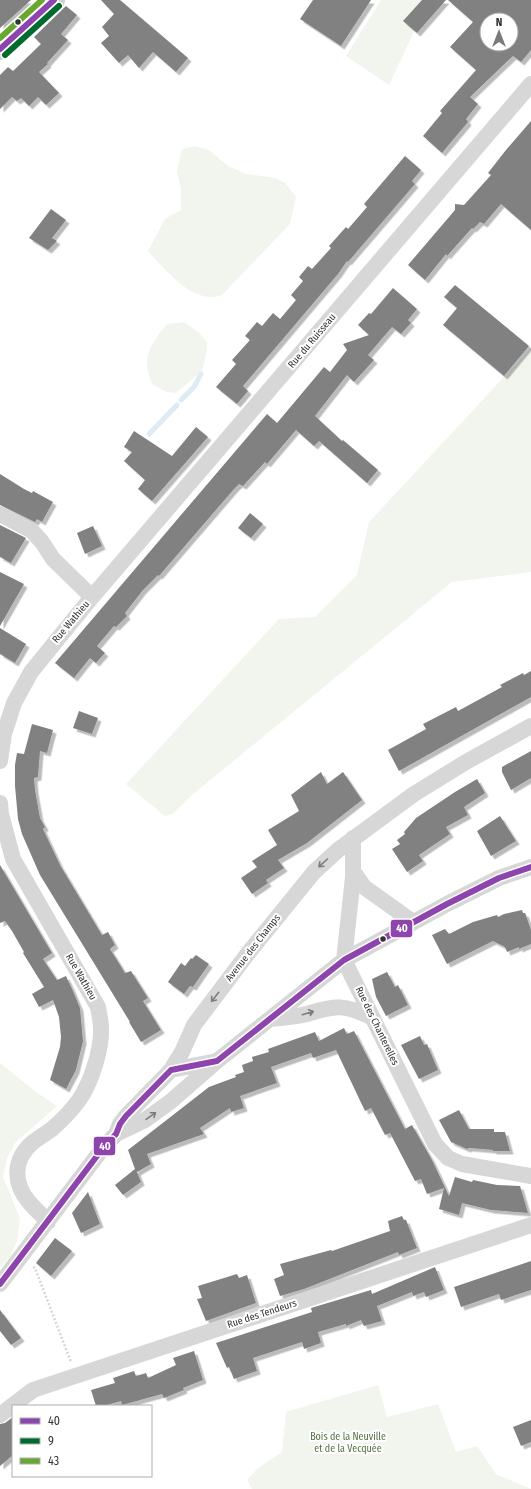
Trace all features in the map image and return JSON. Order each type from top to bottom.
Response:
[{"type":"main road","points":[[0,49],[54,0]]},
{"type":"street","name":"Rue du Ruisseau","points":[[92,597],[531,84]]},
{"type":"street","name":"Rue Wathieu","points":[[0,514],[32,531],[53,559],[92,597],[31,672],[14,703],[4,734],[0,761]]},
{"type":"street","name":"Avenue des Champs","points":[[171,1070],[202,1014],[248,952],[314,872],[353,838],[414,794],[466,762],[531,726]]},
{"type":"street","name":"Rue Wathieu","points":[[0,802],[1,814],[13,859],[98,1007],[101,1029],[100,1045],[95,1064],[79,1100],[52,1128],[24,1150],[19,1160],[17,1171],[19,1186],[28,1201],[48,1222]]},
{"type":"street","points":[[344,960],[353,871],[353,838]]},
{"type":"street","points":[[116,1134],[145,1120],[158,1111],[217,1061],[344,960],[498,878],[531,867]]},
{"type":"street","points":[[353,871],[364,887],[413,922]]},
{"type":"street","name":"Rue des Chanterelles","points":[[344,960],[435,1144],[448,1158],[462,1164],[531,1176]]},
{"type":"street","points":[[270,1019],[306,1014],[328,1007],[338,1006],[350,1008],[373,1018]]},
{"type":"street","points":[[187,1043],[188,1049],[194,1058],[205,1061],[217,1061]]},
{"type":"street","points":[[0,1284],[103,1148],[116,1134],[120,1124],[126,1116],[171,1070],[217,1061]]},
{"type":"street","name":"Rue des Tendeurs","points":[[13,1405],[33,1390],[531,1225]]},
{"type":"street","name":"Rue des Tendeurs","points":[[0,1415],[12,1406]]},
{"type":"path","points":[[35,1268],[66,1350]]},
{"type":"green space","points":[[381,0],[432,0],[425,8],[389,85],[346,56]]},
{"type":"green space","points":[[195,146],[209,150],[228,166],[246,174],[276,178],[285,183],[296,197],[290,224],[222,295],[213,297],[192,292],[176,280],[148,251],[165,219],[181,210],[181,189],[177,171],[182,149]]},
{"type":"green space","points":[[184,322],[198,332],[207,342],[207,350],[202,371],[176,393],[167,392],[152,384],[147,365],[148,355],[158,335],[167,324]]},
{"type":"green space","points":[[531,348],[531,572],[452,582],[192,795],[173,814],[165,816],[126,784],[279,619],[315,617],[357,575],[369,522]]},
{"type":"green space","points":[[0,1063],[36,1092],[57,1106],[15,1143],[7,1158],[3,1177],[20,1218],[17,1241],[10,1257],[0,1268]]},
{"type":"green space","name":"Bois de la Neuville et de la Vecquée","points":[[378,1385],[387,1417],[438,1404],[456,1452],[477,1446],[496,1474],[531,1489],[252,1489],[247,1480],[258,1468],[282,1452],[286,1412]]},
{"type":"building","points":[[0,0],[31,0],[0,28]]},
{"type":"building","points":[[101,0],[120,0],[188,58],[176,72],[153,52],[139,68],[128,55],[119,63],[101,43],[109,36],[102,27],[114,14]]},
{"type":"building","points":[[313,0],[371,0],[341,46],[300,19]]},
{"type":"building","points":[[422,0],[446,0],[417,33],[403,21]]},
{"type":"building","points":[[448,0],[531,0],[531,50],[521,62],[513,56],[470,97],[478,104],[466,119],[468,122],[442,153],[423,136],[442,113],[440,111],[476,70],[450,47],[473,22]]},
{"type":"building","points":[[66,6],[77,15],[61,34],[68,40],[47,63],[48,64],[39,72],[59,93],[46,105],[38,97],[29,106],[21,98],[17,101],[12,97],[0,109],[0,75],[8,67],[13,71],[41,44],[34,37]]},
{"type":"building","points":[[531,121],[531,230],[501,204],[484,224],[480,222],[473,229],[472,228],[447,256],[446,254],[425,280],[408,265],[455,210],[455,204],[464,205],[491,175],[488,173]]},
{"type":"building","points":[[405,156],[421,170],[412,181],[415,184],[348,262],[347,261],[338,274],[243,386],[248,391],[237,404],[216,387],[236,364],[232,360],[250,340],[245,336],[257,322],[262,326],[273,313],[280,319],[296,300],[291,295],[303,281],[299,277],[308,266],[312,269],[331,248],[329,246],[346,227],[348,229],[367,207],[364,204]]},
{"type":"building","points":[[51,209],[66,220],[52,238],[57,241],[48,250],[29,238]]},
{"type":"building","points":[[455,285],[529,346],[504,376],[443,325],[457,308],[444,297]]},
{"type":"building","points":[[393,288],[417,309],[408,320],[411,323],[401,334],[392,327],[368,355],[374,360],[354,382],[347,375],[315,416],[342,441],[343,440],[378,470],[367,483],[319,441],[314,446],[296,430],[267,464],[265,462],[243,486],[239,484],[234,489],[159,576],[158,575],[143,590],[125,613],[127,616],[116,627],[114,626],[97,646],[105,653],[96,663],[90,658],[74,678],[55,663],[267,414],[277,423],[324,367],[330,372],[347,350],[343,344],[369,335],[358,325],[369,313],[371,314]]},
{"type":"building","points":[[196,427],[208,437],[152,501],[138,489],[145,480],[124,461],[132,452],[124,447],[134,431],[172,456]]},
{"type":"building","points":[[0,474],[24,489],[32,493],[33,491],[53,502],[42,522],[37,519],[35,522],[0,505]]},
{"type":"building","points":[[250,513],[263,524],[251,538],[238,528]]},
{"type":"building","points":[[0,525],[26,538],[11,563],[0,557]]},
{"type":"building","points":[[93,526],[102,546],[85,554],[77,533]]},
{"type":"building","points":[[0,572],[24,584],[0,626]]},
{"type":"building","points":[[0,628],[26,644],[15,663],[0,654]]},
{"type":"building","points":[[531,671],[531,697],[399,771],[388,750],[426,729],[423,724],[456,707],[458,711],[502,687],[500,685],[523,673],[524,675]]},
{"type":"building","points":[[79,711],[98,718],[92,734],[73,728]]},
{"type":"building","points":[[32,724],[53,730],[47,753],[40,751],[38,777],[34,778],[40,818],[45,827],[43,829],[60,865],[102,935],[108,932],[115,945],[110,949],[125,973],[131,971],[148,998],[143,1001],[161,1030],[141,1042],[40,875],[22,834],[18,819],[15,765],[17,753],[24,754]]},
{"type":"building","points":[[531,751],[531,778],[511,790],[502,772],[502,767]]},
{"type":"building","points":[[321,772],[327,784],[343,772],[362,800],[307,843],[278,860],[284,868],[266,880],[268,883],[252,894],[241,878],[257,867],[252,861],[277,845],[268,830],[299,811],[291,795]]},
{"type":"building","points":[[477,779],[485,793],[464,807],[468,815],[446,827],[450,834],[419,855],[423,861],[407,872],[392,849],[400,844],[397,840],[405,834],[404,832],[416,818]]},
{"type":"building","points":[[500,816],[516,841],[491,856],[477,831]]},
{"type":"building","points":[[0,865],[52,953],[43,959],[57,980],[66,976],[80,1008],[83,1041],[76,1070],[66,1089],[50,1080],[60,1047],[61,1037],[59,1017],[53,1000],[39,1007],[32,994],[44,987],[23,953],[24,952],[12,931],[5,921],[0,923]]},
{"type":"building","points":[[522,910],[523,913],[525,913],[531,930],[531,944],[519,949],[519,947],[507,952],[505,947],[493,941],[447,964],[432,935],[445,929],[449,934],[473,922]]},
{"type":"building","points":[[196,955],[209,964],[193,987],[190,986],[184,994],[168,982],[181,963],[185,966],[191,958],[192,959]]},
{"type":"building","points":[[387,972],[395,987],[398,985],[408,1005],[386,1016],[376,997],[372,979]]},
{"type":"building","points":[[344,1028],[347,1034],[354,1031],[405,1129],[412,1125],[432,1160],[449,1196],[455,1177],[472,1182],[473,1180],[497,1185],[520,1186],[528,1213],[491,1210],[462,1203],[459,1215],[439,1209],[444,1188],[427,1194],[421,1179],[415,1181],[390,1133],[385,1135],[371,1108],[365,1111],[336,1050],[313,1058],[311,1053],[271,1067],[277,1083],[240,1096],[244,1108],[231,1112],[230,1108],[200,1128],[204,1134],[147,1154],[151,1164],[137,1172],[141,1182],[123,1195],[115,1185],[135,1169],[128,1150],[209,1087],[236,1077],[235,1075],[244,1072],[242,1065],[253,1061],[252,1057],[269,1052],[268,1049],[315,1032],[319,1041]]},
{"type":"building","points":[[420,1036],[424,1045],[427,1044],[438,1070],[419,1079],[401,1045]]},
{"type":"building","points":[[459,1110],[469,1129],[494,1129],[494,1132],[505,1132],[510,1151],[467,1149],[451,1142],[439,1120]]},
{"type":"building","points":[[88,1192],[100,1224],[81,1233],[72,1213]]},
{"type":"building","points":[[402,1216],[404,1220],[406,1220],[417,1248],[399,1255],[398,1252],[304,1289],[280,1296],[274,1279],[284,1275],[280,1264],[331,1250],[332,1251],[390,1231],[388,1221]]},
{"type":"building","points":[[55,1238],[72,1251],[51,1276],[36,1263]]},
{"type":"building","points":[[531,1261],[531,1290],[501,1300],[499,1294],[461,1307],[454,1287]]},
{"type":"building","points":[[435,1267],[444,1290],[426,1297],[424,1292],[413,1296],[412,1292],[377,1306],[382,1321],[364,1326],[361,1320],[346,1326],[346,1324],[318,1332],[321,1343],[304,1349],[302,1342],[253,1358],[257,1371],[234,1379],[229,1367],[227,1368],[216,1343],[312,1312],[311,1308],[371,1290],[372,1294]]},
{"type":"building","points":[[237,1274],[239,1278],[247,1275],[256,1303],[206,1321],[197,1299],[202,1298],[198,1286]]},
{"type":"building","points":[[0,1310],[21,1338],[11,1345],[0,1331]]},
{"type":"building","points":[[194,1351],[203,1380],[164,1398],[162,1394],[122,1405],[121,1401],[107,1405],[96,1405],[91,1390],[115,1383],[113,1378],[134,1371],[136,1376],[146,1373],[148,1378],[176,1365],[173,1358]]},
{"type":"building","points":[[12,1418],[12,1456],[0,1466],[0,1424],[5,1423]]},
{"type":"building","points":[[531,1420],[531,1442],[521,1446],[513,1427]]},
{"type":"waterway","points":[[181,400],[194,387],[201,374]]},
{"type":"waterway","points":[[149,434],[177,405]]},
{"type":"transit line","name":"43","points":[[0,38],[42,0]]},
{"type":"transit line","name":"40","points":[[0,49],[54,0]]},
{"type":"transit line","name":"9","points":[[5,55],[59,6]]},
{"type":"transit line","name":"40","points":[[0,1284],[103,1148],[116,1134],[120,1124],[126,1116],[171,1070],[217,1061],[344,960],[447,904],[499,878],[531,867]]}]
